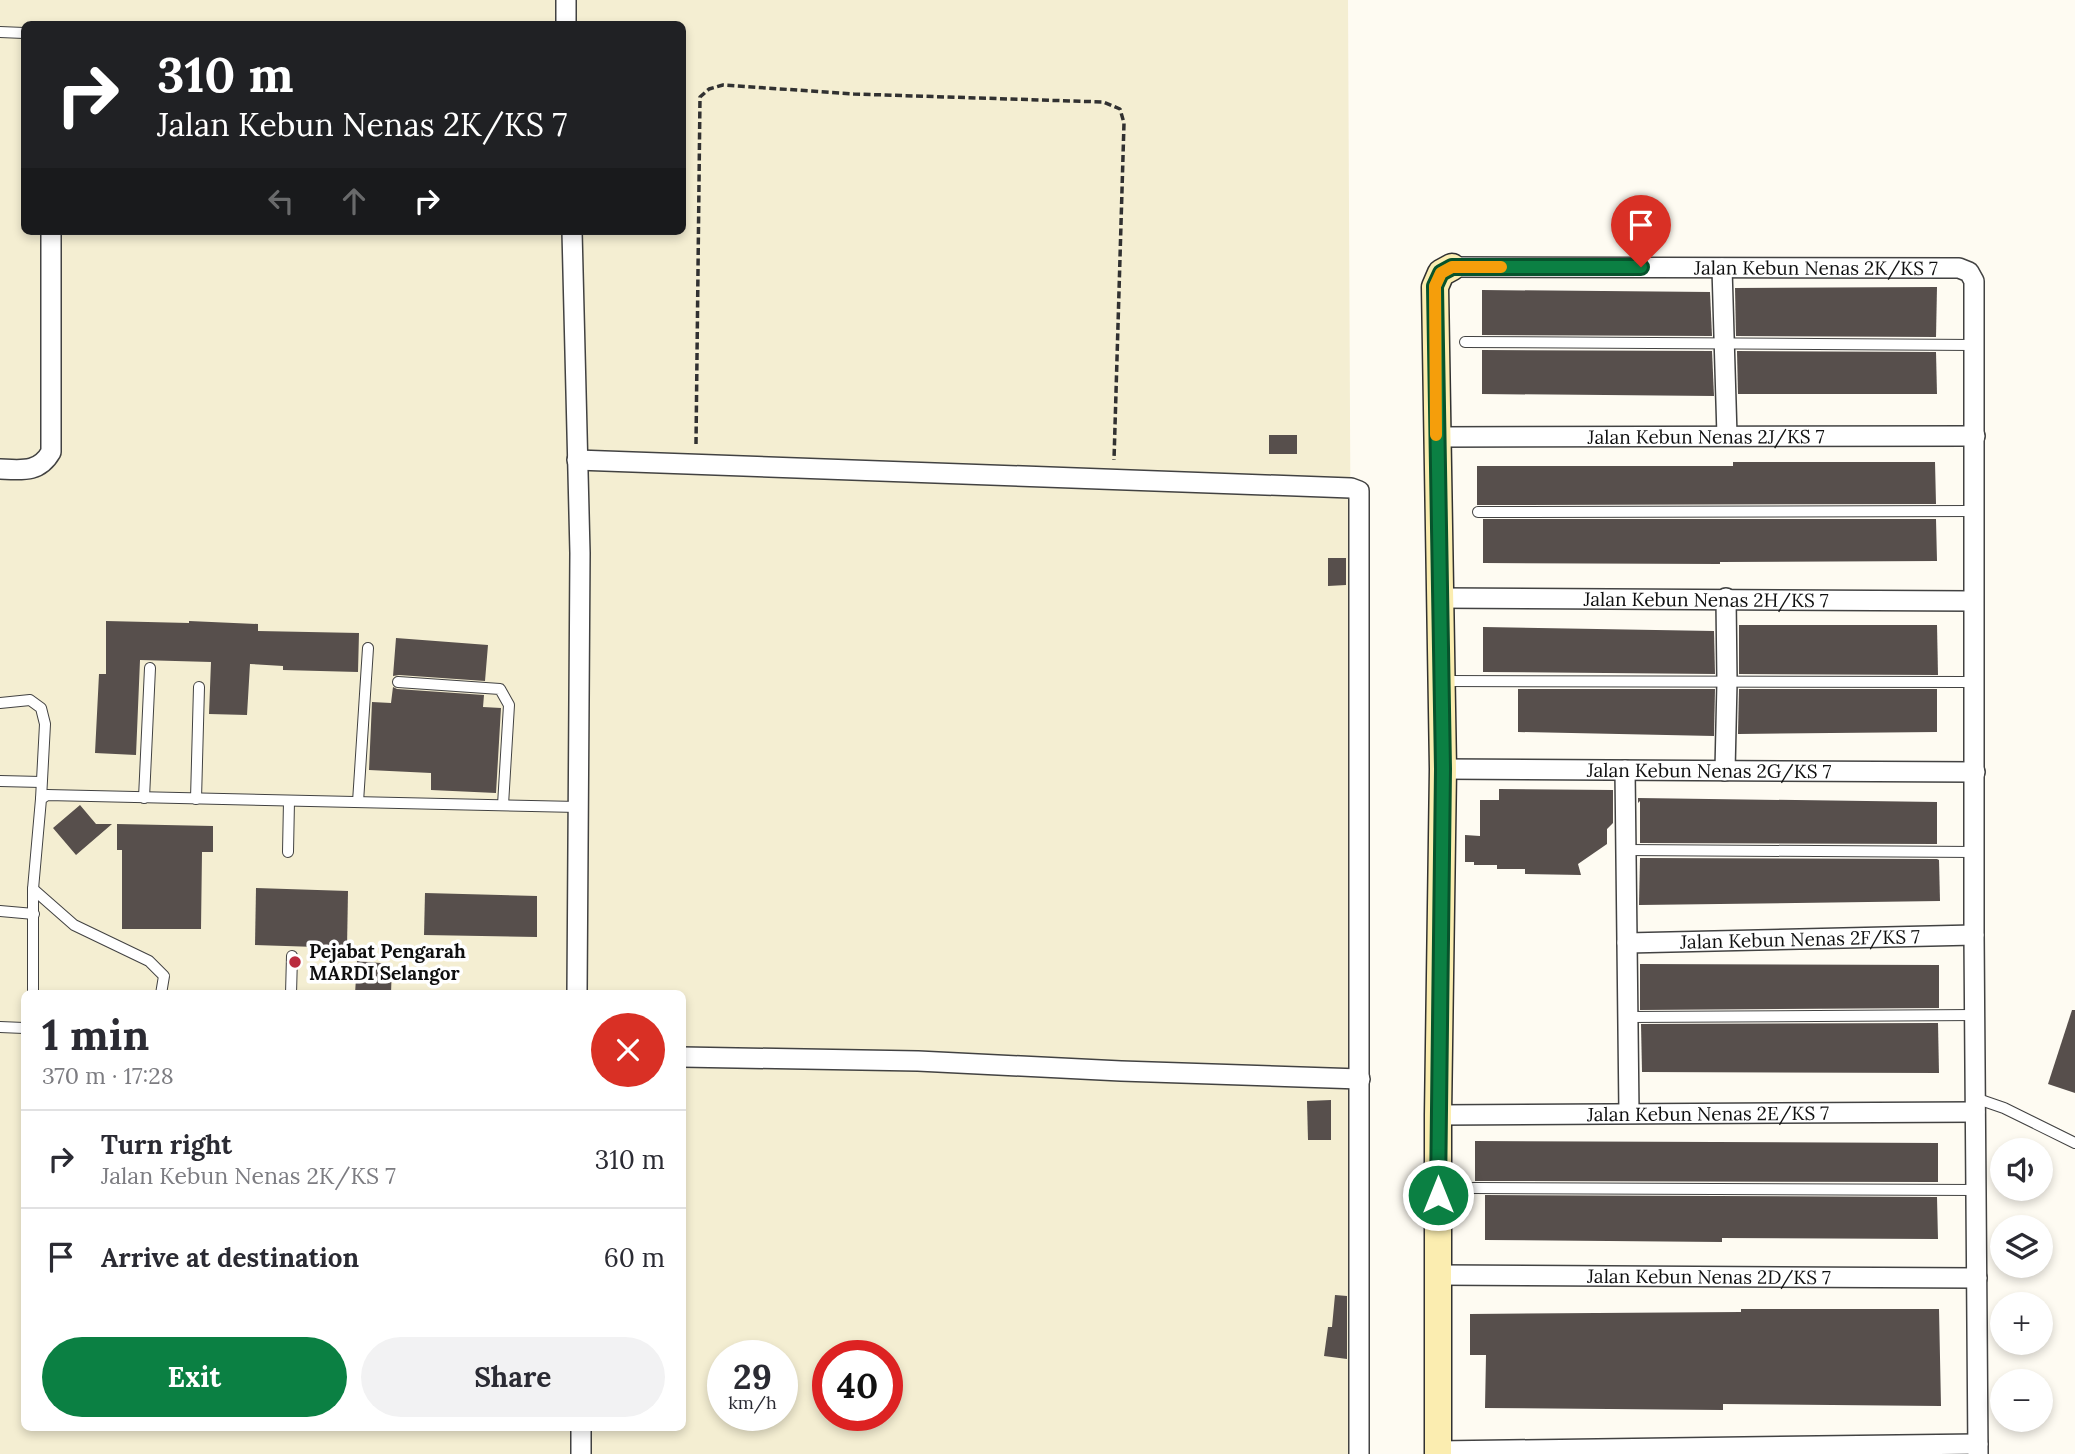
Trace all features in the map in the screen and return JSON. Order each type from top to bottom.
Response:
[{"type":"street","points":[[565,0],[566,21]]},
{"type":"street","points":[[0,469],[28,471],[46,461],[51,452],[51,235]]},
{"type":"street","points":[[572,235],[580,553],[577,990]]},
{"type":"street","points":[[1452,267],[1441,273],[1435,286],[1443,769],[1438,1115],[1438,1452],[1978,1449],[1974,935],[1974,345]]},
{"type":"street","name":"Jalan Kebun Nenas 2K/KS 7","points":[[1452,267],[1959,268],[1969,272],[1975,281],[1974,345]]},
{"type":"street","points":[[1722,268],[1727,436]]},
{"type":"street","name":"Jalan Kebun Nenas 2J/KS 7","points":[[1436,437],[1975,436]]},
{"type":"street","points":[[578,460],[1113,478],[1351,488],[1359,491],[1359,1454]]},
{"type":"street","name":"Jalan Kebun Nenas 2H/KS 7","points":[[1440,598],[1973,601]]},
{"type":"street","points":[[1725,771],[1726,598]]},
{"type":"street","name":"Jalan Kebun Nenas 2G/KS 7","points":[[1443,769],[1975,772]]},
{"type":"street","points":[[1625,770],[1629,1112]]},
{"type":"street","name":"Jalan Kebun Nenas 2F/KS 7","points":[[1627,943],[1974,935]]},
{"type":"street","points":[[686,1057],[918,1062],[1360,1079]]},
{"type":"street","name":"Jalan Kebun Nenas 2E/KS 7","points":[[1438,1115],[1975,1105]]},
{"type":"street","name":"Jalan Kebun Nenas 2D/KS 7","points":[[1439,1276],[1977,1278]]},
{"type":"street","points":[[581,1431],[581,1454]]},
{"type":"lane","points":[[0,32],[21,33]]},
{"type":"lane","points":[[1465,342],[1974,345]]},
{"type":"lane","points":[[1478,512],[1975,511]]},
{"type":"lane","points":[[358,802],[368,648]]},
{"type":"lane","points":[[144,798],[150,668]]},
{"type":"lane","points":[[1442,681],[1974,682]]},
{"type":"lane","points":[[398,682],[500,689],[509,705],[503,805]]},
{"type":"lane","points":[[197,799],[199,687]]},
{"type":"lane","points":[[0,703],[30,700],[41,708],[45,724],[33,890],[33,990]]},
{"type":"lane","points":[[0,780],[41,782]]},
{"type":"lane","points":[[41,799],[47,795],[579,807]]},
{"type":"lane","points":[[288,852],[289,801]]},
{"type":"lane","points":[[1626,850],[1976,852]]},
{"type":"lane","points":[[33,890],[74,925],[149,961],[163,976],[161,990]]},
{"type":"lane","points":[[0,911],[34,914]]},
{"type":"lane","points":[[291,990],[292,956]]},
{"type":"lane","points":[[1629,1017],[1975,1015]]},
{"type":"lane","points":[[0,1027],[21,1028]]},
{"type":"lane","points":[[1975,1105],[2015,1113],[2075,1143]]},
{"type":"lane","points":[[1473,1188],[1976,1190]]},
{"type":"path","points":[[695,463],[700,97],[709,89],[723,85],[853,94],[1102,102],[1120,109],[1124,123],[1113,478]]},
{"type":"shaded area","points":[[0,0],[1348,0],[1355,1454],[0,1454]]},
{"type":"building","points":[[1937,287],[1936,337],[1736,336],[1735,288]]},
{"type":"building","points":[[1482,290],[1710,292],[1712,336],[1482,335]]},
{"type":"building","points":[[1482,350],[1712,351],[1714,396],[1482,394]]},
{"type":"building","points":[[1737,351],[1936,352],[1937,394],[1738,394]]},
{"type":"building","points":[[1269,435],[1297,435],[1297,454],[1269,454]]},
{"type":"building","points":[[1733,462],[1935,462],[1936,504],[1477,505],[1477,466],[1733,466]]},
{"type":"building","points":[[1483,519],[1936,519],[1937,561],[1483,563]]},
{"type":"building","points":[[1328,558],[1346,558],[1346,585],[1328,586]]},
{"type":"building","points":[[106,621],[258,624],[258,631],[359,633],[358,672],[283,670],[283,666],[250,664],[247,715],[209,714],[211,662],[140,660],[136,755],[95,753],[99,674],[106,674]]},
{"type":"building","points":[[1739,625],[1937,625],[1938,675],[1739,674]]},
{"type":"building","points":[[1483,627],[1714,631],[1715,674],[1483,672]]},
{"type":"building","points":[[396,638],[488,645],[485,681],[393,676]]},
{"type":"building","points":[[393,687],[484,695],[483,707],[501,708],[496,793],[431,790],[431,773],[369,770],[372,702],[391,703]]},
{"type":"building","points":[[1518,689],[1715,689],[1714,736],[1518,732]]},
{"type":"building","points":[[1739,689],[1937,689],[1937,732],[1738,734]]},
{"type":"building","points":[[1499,789],[1613,790],[1613,823],[1607,829],[1607,844],[1578,864],[1581,875],[1525,874],[1525,869],[1497,869],[1497,865],[1474,865],[1474,862],[1465,862],[1465,835],[1480,836],[1480,800],[1499,800]]},
{"type":"building","points":[[1638,798],[1937,802],[1937,844],[1640,843]]},
{"type":"building","points":[[80,805],[96,824],[112,824],[76,855],[53,828]]},
{"type":"building","points":[[117,824],[213,826],[213,852],[202,852],[201,929],[122,929],[122,850],[117,850]]},
{"type":"building","points":[[1640,858],[1937,859],[1940,901],[1639,905]]},
{"type":"building","points":[[256,888],[348,891],[347,948],[255,945]]},
{"type":"building","points":[[425,893],[537,896],[537,937],[424,935]]},
{"type":"building","points":[[357,961],[392,964],[391,990],[355,990]]},
{"type":"building","points":[[1640,964],[1939,965],[1939,1008],[1640,1010]]},
{"type":"building","points":[[2072,1010],[2075,1010],[2075,1093],[2048,1084]]},
{"type":"building","points":[[1938,1023],[1939,1073],[1642,1072],[1641,1024]]},
{"type":"building","points":[[1331,1100],[1331,1140],[1308,1140],[1307,1101]]},
{"type":"building","points":[[1475,1141],[1938,1143],[1938,1182],[1475,1181]]},
{"type":"building","points":[[1485,1195],[1937,1197],[1938,1239],[1722,1238],[1722,1242],[1485,1240]]},
{"type":"building","points":[[1335,1295],[1347,1296],[1347,1359],[1324,1356],[1328,1327],[1332,1327]]},
{"type":"building","points":[[1741,1309],[1939,1309],[1941,1406],[1723,1404],[1723,1410],[1485,1408],[1486,1355],[1470,1355],[1470,1314],[1741,1312]]},
{"type":"slow traffic","points":[[1436,435],[1435,286],[1441,273],[1452,267],[1501,267]]},
{"type":"place","name":"Pejabat Pengarah MARDI Selangor","points":[[295,962]]},
{"type":"route","points":[[1438,1195],[1443,769],[1435,286],[1441,273],[1452,267],[1641,267]]}]
